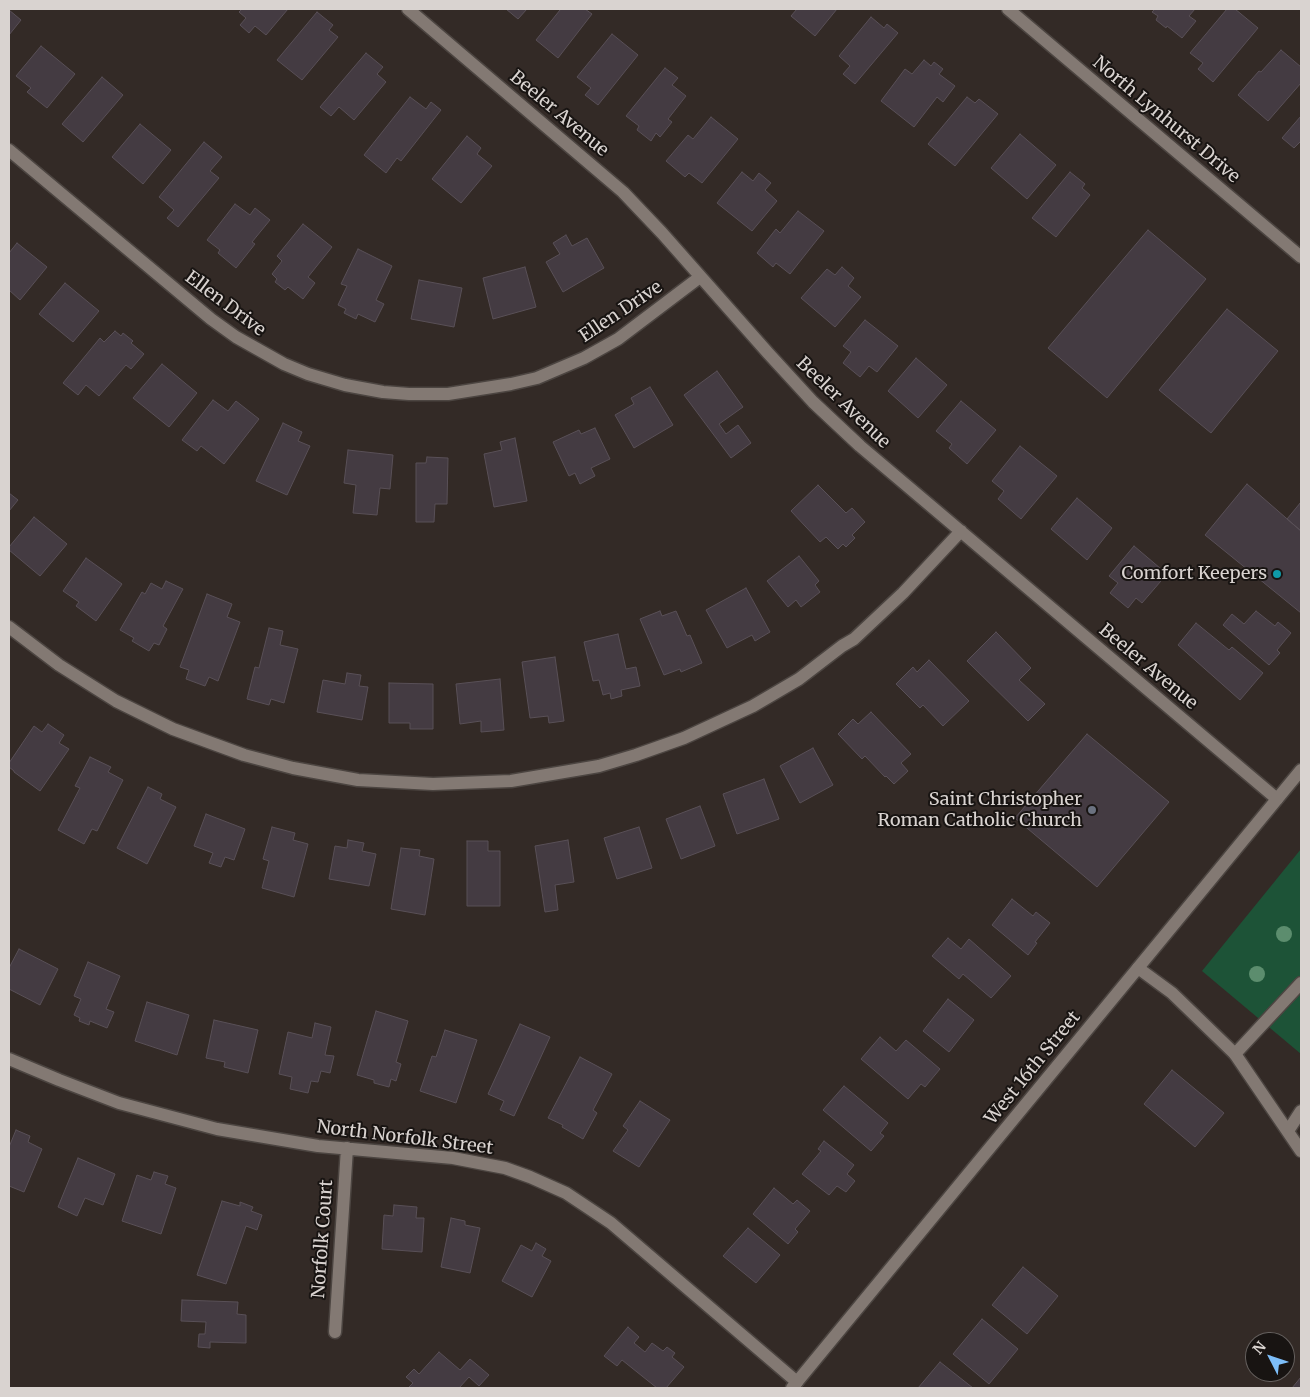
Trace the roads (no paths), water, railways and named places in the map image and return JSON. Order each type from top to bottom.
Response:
[{"type":"street","name":"Beeler Avenue","points":[[408,9],[607,177],[647,216],[813,402],[874,459],[1277,799]]},
{"type":"street","name":"North Lynhurst Drive","points":[[1008,9],[1301,258]]},
{"type":"street","name":"Ellen Drive","points":[[9,150],[236,338],[284,364],[308,374],[345,385],[383,392],[448,394],[503,386],[537,378],[584,358],[618,338],[700,277]]},
{"type":"street","points":[[9,627],[59,665],[116,701],[167,727],[244,755],[319,774],[374,782],[433,784],[511,781],[599,766],[636,755],[684,738],[753,706],[799,679],[854,639],[903,593],[960,531]]},
{"type":"street","name":"West 16th Street","points":[[794,1385],[1301,770]]},
{"type":"street","points":[[1138,968],[1172,993],[1235,1054],[1301,1151]]},
{"type":"street","points":[[1235,1054],[1301,983]]},
{"type":"street","name":"North Norfolk Street","points":[[9,1059],[110,1099],[168,1117],[217,1129],[318,1146],[453,1158],[480,1162],[518,1172],[566,1193],[611,1223],[794,1385]]},
{"type":"street","points":[[1288,1131],[1301,1111]]},
{"type":"street","name":"Norfolk Court","points":[[335,1332],[346,1148]]},
{"type":"place","name":"Comfort Keepers","points":[[1277,574]]},
{"type":"place","name":"Saint Christopher Roman Catholic Church","points":[[1092,810]]}]
